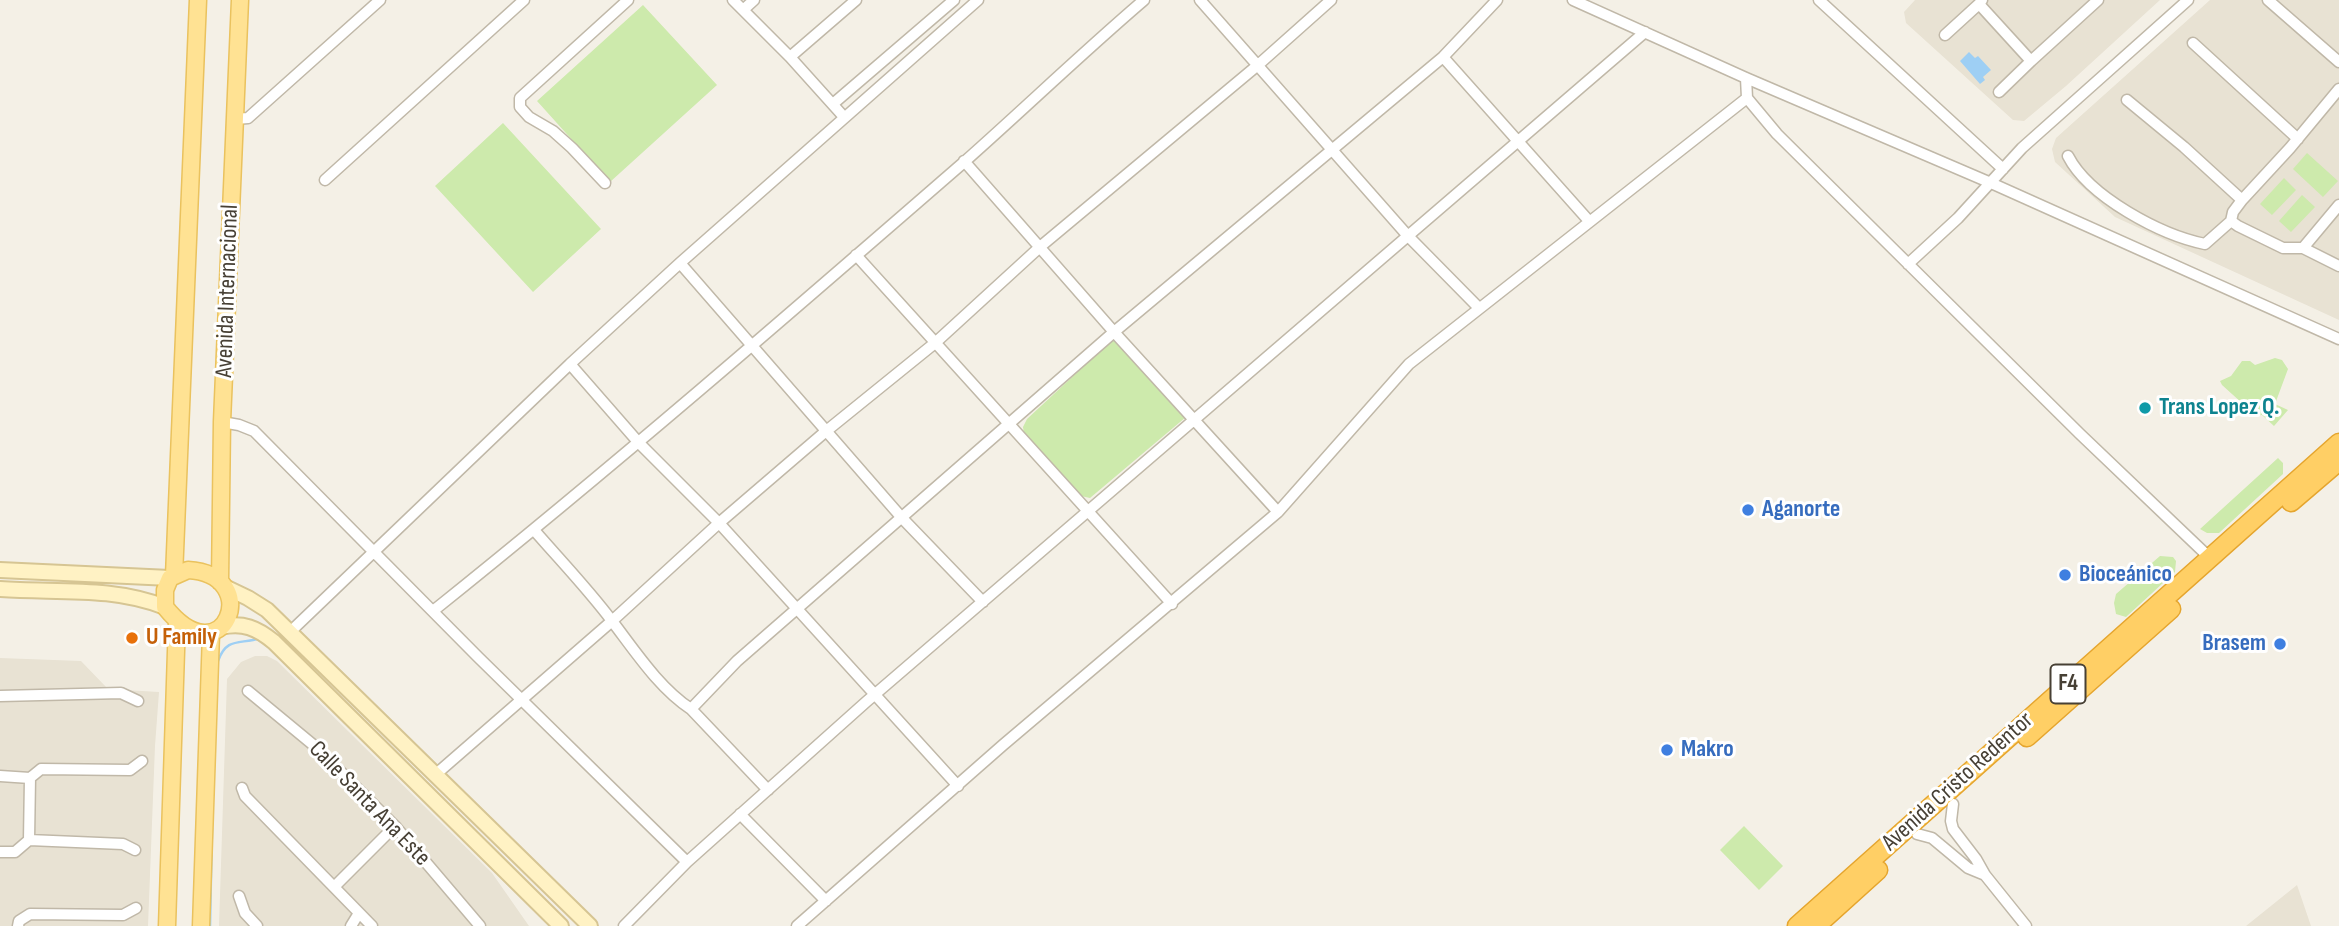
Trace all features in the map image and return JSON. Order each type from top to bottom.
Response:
[{"type":"highway","name":"Avenida Cristo Redentor","points":[[1797,926],[2339,443]]},
{"type":"highway","name":"Avenida Cristo Redentor","points":[[1816,926],[2339,461]]},
{"type":"main road","name":"Avenida Internacional","points":[[172,577],[198,0]]},
{"type":"main road","name":"Avenida Internacional","points":[[223,584],[222,422],[240,0]]},
{"type":"main road","points":[[0,570],[172,577],[188,570],[207,573],[267,610],[590,926]]},
{"type":"main road","points":[[63,573],[63,590]]},
{"type":"main road","points":[[165,607],[165,590],[172,577]]},
{"type":"main road","points":[[201,926],[216,630],[228,620],[231,601],[223,584]]},
{"type":"main road","points":[[0,589],[111,593],[165,607],[177,621],[191,631],[244,625],[260,631],[561,926]]},
{"type":"main road","points":[[167,926],[177,621]]},
{"type":"main road","points":[[526,891],[541,878]]},
{"type":"street","points":[[235,119],[248,118],[380,0]]},
{"type":"street","points":[[325,180],[524,0]]},
{"type":"street","points":[[605,183],[572,148],[552,131],[528,117],[520,107],[520,98],[628,0]]},
{"type":"street","points":[[733,0],[834,103],[844,117]]},
{"type":"street","points":[[743,10],[754,0]]},
{"type":"street","points":[[790,57],[856,0]]},
{"type":"street","points":[[834,103],[954,0]]},
{"type":"street","points":[[290,632],[570,364],[680,263],[978,0]]},
{"type":"street","points":[[433,611],[639,443],[964,162],[1068,65],[1144,0]]},
{"type":"street","points":[[1200,0],[1408,236],[1478,307]]},
{"type":"street","points":[[435,775],[612,621],[719,523],[935,343],[1041,246],[1258,65],[1331,0]]},
{"type":"street","points":[[691,709],[737,661],[1114,332],[1443,57],[1497,0]]},
{"type":"street","points":[[1573,0],[2339,339]]},
{"type":"street","points":[[1819,0],[2003,169]]},
{"type":"street","points":[[1999,92],[2098,0]]},
{"type":"street","points":[[1909,264],[1991,183],[2022,148],[2188,0]]},
{"type":"street","points":[[2268,0],[2339,62]]},
{"type":"street","points":[[1945,35],[1981,2],[2031,61]]},
{"type":"street","points":[[624,926],[687,862],[875,695],[1645,32]]},
{"type":"street","points":[[2193,43],[2298,139]]},
{"type":"street","points":[[1443,57],[1589,221]]},
{"type":"street","points":[[1746,78],[1747,98],[1777,134],[2080,434],[2211,559]]},
{"type":"street","points":[[2068,156],[2074,168],[2126,213],[2191,241],[2205,244],[2231,220],[2233,212],[2242,200],[2339,89]]},
{"type":"street","points":[[797,926],[1278,512],[1409,363],[1747,98]]},
{"type":"street","points":[[2127,100],[2242,200]]},
{"type":"street","points":[[964,162],[1278,512]]},
{"type":"street","points":[[2303,248],[2339,205]]},
{"type":"street","points":[[2231,220],[2283,248],[2303,248],[2339,266]]},
{"type":"street","points":[[856,255],[1172,604]]},
{"type":"street","points":[[680,263],[825,432],[902,518],[983,602]]},
{"type":"street","points":[[570,364],[639,443],[719,523],[958,786]]},
{"type":"street","points":[[222,422],[254,431],[687,862]]},
{"type":"street","points":[[534,530],[678,700],[691,709],[768,790]]},
{"type":"street","name":"Calle Santa Ana Este","points":[[247,691],[317,748],[395,826],[480,926]]},
{"type":"street","points":[[0,696],[121,693],[138,701]]},
{"type":"street","points":[[0,776],[30,778],[41,769],[130,770],[142,761]]},
{"type":"street","points":[[29,839],[30,778]]},
{"type":"street","points":[[242,789],[245,796],[372,926]]},
{"type":"street","points":[[1953,804],[1953,829],[2026,926]]},
{"type":"street","points":[[740,814],[826,901]]},
{"type":"street","points":[[335,886],[395,826]]},
{"type":"street","points":[[1917,835],[1932,838],[1968,868],[1985,875]]},
{"type":"street","points":[[0,852],[15,852],[29,839],[123,844],[135,850]]},
{"type":"street","points":[[239,896],[244,913],[257,926]]},
{"type":"street","points":[[18,926],[19,921],[30,914],[123,915],[136,908]]},
{"type":"street","points":[[351,926],[359,913]]},
{"type":"shaded area","points":[[1915,0],[2160,0],[2024,121],[2013,120],[1906,23],[1904,12]]},
{"type":"shaded area","points":[[2210,0],[2339,0],[2339,320],[2115,217],[2055,162],[2052,149],[2056,138]]},
{"type":"shaded area","points":[[255,656],[267,656],[277,661],[492,873],[529,926],[219,926],[227,679],[241,662]]},
{"type":"shaded area","points":[[0,658],[81,661],[108,689],[159,692],[148,926],[0,926]]},
{"type":"shaded area","points":[[2297,885],[2311,926],[2246,926]]},
{"type":"green space","points":[[643,5],[717,85],[610,182],[537,101]]},
{"type":"green space","points":[[503,123],[601,229],[533,292],[435,186]]},
{"type":"green space","points":[[2307,153],[2338,181],[2323,197],[2293,169]]},
{"type":"green space","points":[[2284,178],[2296,190],[2272,215],[2260,204]]},
{"type":"green space","points":[[2302,195],[2315,207],[2291,232],[2279,221]]},
{"type":"green space","points":[[1118,339],[1186,417],[1090,498],[1081,496],[1024,434],[1023,427],[1027,419],[1112,340]]},
{"type":"green space","points":[[2275,358],[2282,360],[2288,369],[2275,404],[2288,410],[2274,426],[2262,415],[2256,416],[2220,381],[2231,376],[2242,361],[2250,361],[2255,365]]},
{"type":"green space","points":[[2278,458],[2283,463],[2283,474],[2219,533],[2207,533],[2200,529]]},
{"type":"green space","points":[[2160,556],[2173,557],[2176,561],[2175,572],[2126,617],[2116,614],[2116,594]]},
{"type":"green space","points":[[1744,826],[1783,866],[1759,890],[1720,850]]},
{"type":"water","points":[[1969,52],[1975,58],[1978,56],[1991,70],[1980,84],[1960,61]]},
{"type":"waterway","points":[[218,661],[230,645],[260,638]]},
{"type":"waterway","points":[[210,926],[212,828]]},
{"type":"place","name":"Trans Lopez Q.","points":[[2145,408]]},
{"type":"place","name":"Aganorte","points":[[1748,510]]},
{"type":"place","name":"Bioceánico","points":[[2065,575]]},
{"type":"place","name":"U Family","points":[[132,638]]},
{"type":"place","name":"Brasem","points":[[2280,644]]},
{"type":"place","name":"Makro","points":[[1667,750]]}]
